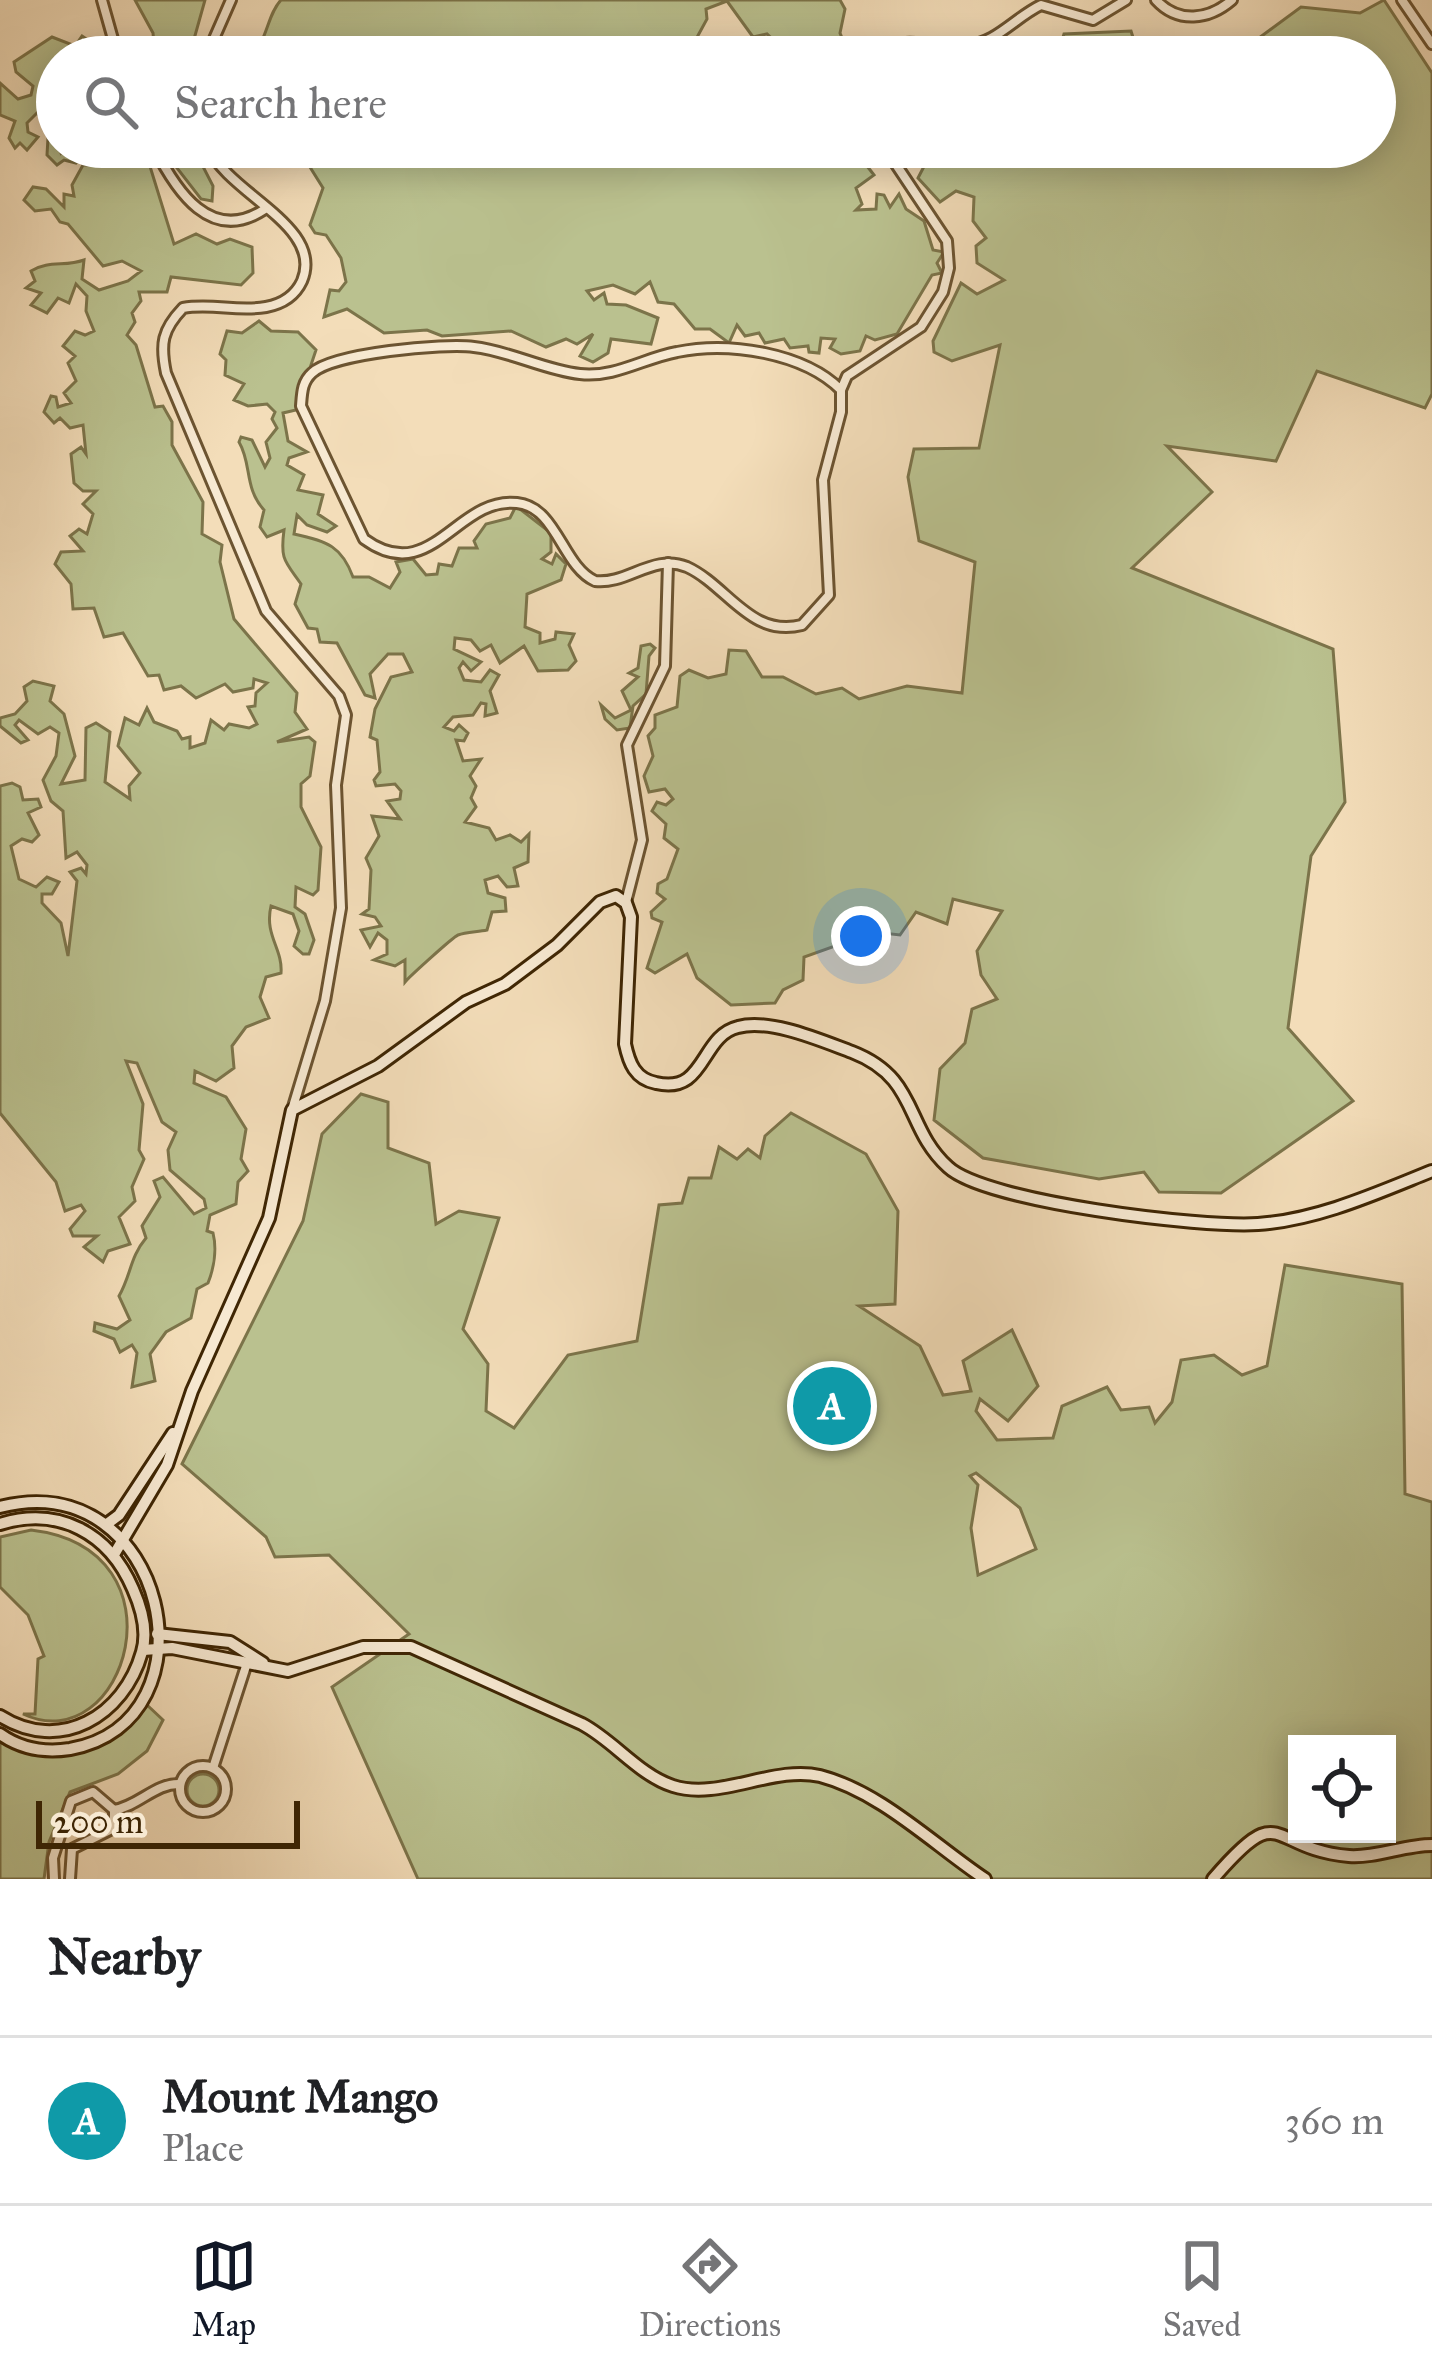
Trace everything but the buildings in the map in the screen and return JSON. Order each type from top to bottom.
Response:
[{"type":"main road","points":[[115,1553],[167,1465],[178,1426],[269,1218],[292,1110],[378,1066],[466,1002],[505,984],[557,945],[599,902],[616,896],[626,903],[632,935],[625,1044],[629,1061],[647,1081],[679,1085],[694,1077],[721,1033],[746,1024],[818,1040],[886,1069],[903,1086],[933,1151],[951,1170],[974,1183],[1007,1196],[1214,1222],[1257,1224],[1292,1218],[1432,1171]]},
{"type":"main road","points":[[97,1537],[119,1515],[178,1426]]},
{"type":"main road","points":[[0,1507],[23,1501],[57,1504],[108,1523],[123,1535],[144,1568],[157,1603],[160,1649],[139,1703],[88,1745],[52,1752],[25,1748],[0,1734]]},
{"type":"main road","points":[[0,1525],[41,1517],[97,1537],[115,1553],[139,1601],[143,1628],[143,1650],[123,1691],[86,1726],[46,1732],[0,1716]]},
{"type":"main road","points":[[143,1628],[230,1642],[266,1665]]},
{"type":"main road","points":[[143,1650],[288,1671],[363,1647],[411,1647],[610,1738],[650,1775],[679,1788],[806,1774],[846,1785],[985,1879]]},
{"type":"main road","points":[[1213,1879],[1250,1836],[1269,1833],[1356,1857],[1432,1845]]},
{"type":"street","points":[[102,0],[112,36]]},
{"type":"street","points":[[215,36],[231,0]]},
{"type":"street","points":[[995,36],[1041,5],[1093,20],[1126,0]]},
{"type":"street","points":[[1156,0],[1184,16],[1204,16],[1232,0]]},
{"type":"street","points":[[1402,0],[1432,44]]},
{"type":"street","points":[[166,168],[185,202],[203,214],[232,222],[265,209]]},
{"type":"street","points":[[222,168],[303,241],[307,259],[299,287],[288,300],[269,307],[183,308],[165,327],[161,348],[166,374],[266,610],[339,696],[347,726],[336,785],[341,908],[325,1001],[292,1110]]},
{"type":"street","points":[[841,390],[799,361],[748,354],[676,352],[606,375],[578,374],[469,346],[418,348],[322,366],[302,387],[308,423],[364,539],[379,550],[404,556],[428,547],[478,513],[519,502],[535,509],[595,581],[607,582],[668,563],[684,566],[770,627],[789,628],[814,617],[829,596],[823,480],[841,412],[841,390],[848,376],[921,327],[943,292],[949,268],[947,241],[898,168]]},
{"type":"street","points":[[626,903],[642,840],[627,746],[665,665],[668,563]]},
{"type":"street","points":[[180,1784],[188,1808],[202,1813],[215,1809],[226,1790],[213,1768],[247,1664]]},
{"type":"street","points":[[180,1784],[193,1768],[213,1768]]},
{"type":"street","points":[[114,1810],[142,1801],[162,1784],[180,1784]]},
{"type":"street","points":[[53,1879],[53,1858],[71,1801],[93,1792],[114,1810],[115,1828],[72,1849],[70,1879]]},
{"type":"green space","points":[[135,0],[205,0],[195,36],[153,33]]},
{"type":"green space","points":[[281,0],[840,0],[845,9],[841,36],[752,36],[727,1],[706,9],[707,19],[698,36],[263,36]]},
{"type":"green space","points":[[1384,0],[1432,73],[1432,394],[1425,408],[1317,371],[1276,461],[1167,446],[1212,492],[1132,568],[1333,649],[1345,802],[1311,856],[1288,1028],[1353,1101],[1221,1193],[1159,1192],[1144,1172],[1099,1179],[983,1158],[934,1120],[940,1069],[965,1043],[972,1009],[997,999],[981,975],[977,951],[1002,911],[953,899],[947,924],[916,912],[900,935],[874,932],[804,957],[803,980],[783,990],[775,1003],[731,1005],[697,978],[687,954],[655,973],[647,968],[662,922],[652,918],[651,912],[665,899],[657,893],[658,884],[667,879],[678,849],[664,838],[666,824],[652,811],[657,802],[666,805],[673,799],[665,789],[649,792],[644,776],[653,756],[648,736],[655,728],[655,715],[677,707],[680,676],[689,670],[708,678],[726,674],[729,650],[746,651],[762,677],[783,677],[816,694],[842,688],[859,699],[907,686],[962,693],[975,562],[919,541],[908,477],[914,449],[979,448],[1000,345],[952,361],[934,352],[933,341],[961,283],[977,294],[1004,280],[977,263],[976,246],[986,238],[973,221],[974,197],[956,191],[940,202],[918,178],[923,168],[1396,168],[1396,36],[1262,36],[1301,7],[1360,13]]},
{"type":"green space","points":[[1131,31],[1133,36],[1063,36]]},
{"type":"green space","points":[[36,48],[36,114],[27,123],[36,139],[27,150],[20,143],[15,148],[9,138],[15,121],[0,115],[0,83],[18,99],[31,95],[33,86],[16,72],[14,62]]},
{"type":"green space","points":[[81,168],[150,168],[174,244],[196,234],[217,244],[230,239],[252,247],[253,273],[241,285],[171,277],[167,292],[139,292],[141,301],[132,313],[135,322],[127,335],[136,345],[155,407],[163,406],[172,422],[172,445],[203,502],[202,534],[222,545],[220,562],[234,619],[297,693],[295,712],[307,729],[277,742],[309,737],[315,742],[310,776],[301,784],[301,807],[321,847],[318,890],[313,895],[296,887],[295,907],[305,914],[314,940],[309,954],[294,946],[299,931],[293,914],[271,906],[270,925],[281,973],[266,977],[260,997],[269,1018],[246,1027],[232,1046],[234,1068],[216,1081],[195,1071],[194,1083],[226,1097],[246,1129],[241,1159],[248,1171],[238,1182],[236,1204],[210,1215],[207,1231],[213,1233],[213,1265],[208,1283],[197,1289],[191,1318],[166,1332],[150,1354],[155,1381],[132,1387],[137,1353],[132,1345],[120,1352],[114,1339],[94,1331],[95,1323],[117,1329],[130,1320],[119,1296],[146,1238],[142,1226],[160,1197],[154,1181],[163,1177],[194,1214],[206,1208],[204,1199],[170,1170],[168,1150],[176,1132],[162,1122],[137,1063],[126,1061],[143,1104],[139,1150],[144,1159],[132,1187],[135,1201],[119,1217],[130,1244],[108,1251],[103,1262],[84,1247],[97,1236],[73,1236],[70,1229],[85,1211],[81,1205],[65,1211],[56,1182],[0,1113],[0,786],[12,783],[20,787],[23,800],[38,799],[41,807],[28,813],[39,835],[32,842],[22,839],[11,846],[19,879],[36,887],[47,877],[59,882],[52,894],[42,894],[42,903],[61,923],[68,956],[77,881],[70,872],[81,868],[86,874],[87,865],[77,852],[66,858],[63,811],[51,801],[43,780],[56,756],[59,733],[50,727],[38,734],[19,720],[15,725],[28,740],[21,743],[0,726],[0,718],[15,714],[27,701],[24,687],[33,681],[54,686],[50,701],[64,714],[75,756],[61,784],[85,780],[86,728],[96,723],[110,732],[105,782],[130,799],[129,786],[140,773],[118,746],[125,718],[139,725],[147,708],[154,722],[177,731],[182,739],[190,737],[190,748],[205,743],[211,720],[224,730],[229,724],[249,728],[257,724],[248,707],[255,706],[256,693],[267,683],[254,679],[253,688],[233,692],[225,684],[196,698],[181,686],[164,690],[159,675],[148,676],[123,633],[104,637],[94,608],[73,609],[71,584],[55,564],[61,552],[83,551],[70,536],[79,529],[87,534],[93,514],[83,504],[96,491],[83,491],[74,483],[71,454],[81,447],[86,454],[83,425],[70,428],[60,418],[54,423],[44,412],[51,396],[56,397],[58,407],[71,403],[64,393],[76,381],[68,363],[75,356],[63,346],[75,331],[85,335],[94,331],[86,311],[87,296],[76,284],[69,303],[58,298],[47,313],[31,305],[41,293],[26,288],[35,281],[31,271],[84,260],[82,279],[99,290],[128,281],[141,271],[122,261],[103,266],[51,209],[35,211],[24,200],[33,187],[46,189],[64,207],[64,194],[74,196],[72,185]]},
{"type":"green space","points":[[177,168],[204,168],[213,186],[212,201],[201,199]]},
{"type":"green space","points":[[310,168],[869,168],[874,175],[856,188],[862,204],[856,210],[876,209],[877,194],[884,195],[890,207],[899,194],[906,209],[924,221],[933,250],[944,252],[937,263],[942,273],[932,275],[897,334],[875,340],[866,336],[860,351],[841,354],[830,348],[835,339],[821,338],[819,353],[809,352],[808,346],[790,348],[784,339],[765,343],[759,333],[745,336],[737,325],[729,343],[710,329],[695,329],[674,304],[658,302],[650,282],[635,294],[613,285],[587,291],[594,300],[604,293],[607,304],[626,305],[658,318],[651,344],[611,339],[608,353],[593,362],[580,356],[593,334],[577,344],[566,339],[546,347],[511,331],[442,336],[427,330],[384,333],[347,309],[324,317],[330,290],[339,291],[346,282],[341,258],[326,235],[315,233],[310,225],[323,188]]},
{"type":"green space","points":[[259,321],[271,331],[298,332],[316,350],[296,410],[283,413],[288,441],[307,452],[289,458],[287,465],[304,475],[298,490],[323,495],[318,514],[336,526],[327,532],[307,525],[297,515],[294,534],[332,547],[353,577],[369,577],[390,588],[400,572],[396,562],[413,559],[426,575],[437,574],[439,564],[452,566],[459,548],[477,548],[474,541],[486,524],[510,518],[516,506],[551,533],[551,552],[542,559],[552,564],[556,554],[566,564],[561,580],[527,594],[525,627],[540,633],[540,643],[555,639],[556,632],[574,634],[569,645],[576,661],[568,670],[538,671],[524,646],[500,663],[491,645],[480,651],[471,640],[455,638],[454,649],[481,662],[471,671],[463,662],[459,668],[464,680],[481,682],[490,670],[499,675],[490,691],[497,713],[485,716],[486,704],[481,703],[473,715],[453,717],[444,727],[454,731],[459,725],[468,733],[464,741],[456,740],[463,761],[481,759],[470,776],[476,786],[471,798],[476,807],[465,822],[489,828],[496,840],[510,835],[521,842],[529,834],[528,862],[514,868],[518,886],[507,887],[498,876],[485,880],[488,893],[505,898],[506,911],[492,912],[487,930],[458,935],[405,982],[405,960],[395,966],[374,960],[387,954],[387,940],[378,933],[370,947],[361,930],[381,926],[375,917],[362,914],[369,909],[371,870],[366,858],[379,836],[372,816],[400,819],[387,801],[400,799],[401,791],[395,784],[376,786],[374,780],[380,772],[377,740],[370,737],[375,709],[391,677],[412,672],[403,654],[388,654],[370,674],[375,698],[365,695],[337,643],[320,642],[317,629],[308,628],[295,604],[301,584],[285,560],[284,530],[267,537],[260,527],[264,510],[253,493],[239,442],[241,437],[252,440],[265,467],[270,458],[266,442],[277,428],[272,419],[275,412],[267,404],[248,406],[234,400],[244,384],[225,375],[226,360],[220,354],[227,331],[242,333]]},
{"type":"green space","points":[[641,646],[655,648],[649,656],[646,694],[633,706],[630,728],[617,730],[605,719],[601,705],[615,718],[631,710],[622,691],[638,677],[629,673],[638,668]]},
{"type":"green space","points":[[361,1094],[388,1102],[388,1148],[429,1163],[436,1224],[459,1211],[499,1218],[463,1329],[488,1364],[486,1411],[514,1428],[568,1355],[637,1341],[659,1205],[682,1203],[689,1178],[711,1178],[719,1147],[737,1159],[748,1149],[760,1158],[765,1136],[791,1113],[866,1154],[898,1211],[895,1304],[859,1306],[920,1346],[943,1395],[971,1391],[963,1361],[1012,1330],[1038,1386],[1008,1421],[980,1399],[976,1411],[997,1440],[1053,1438],[1062,1406],[1107,1387],[1121,1410],[1149,1407],[1155,1423],[1172,1402],[1181,1360],[1214,1355],[1242,1375],[1267,1366],[1285,1265],[1402,1284],[1405,1494],[1432,1502],[1432,1879],[418,1879],[332,1687],[409,1634],[329,1555],[275,1557],[266,1537],[182,1464],[303,1221],[322,1134]],"holes":[[[976,1473],[1020,1508],[1036,1549],[978,1575],[971,1528],[978,1485],[970,1476]]]},
{"type":"green space","points":[[31,1530],[81,1545],[112,1574],[126,1609],[125,1647],[113,1682],[90,1708],[59,1721],[23,1714],[35,1714],[38,1659],[44,1656],[28,1615],[0,1587],[0,1537]]},
{"type":"green space","points":[[146,1704],[163,1720],[147,1751],[118,1774],[70,1792],[49,1842],[44,1879],[0,1879],[0,1742],[42,1754],[80,1751],[115,1733]]},
{"type":"green space","points":[[203,1774],[214,1779],[219,1790],[214,1801],[203,1806],[192,1801],[187,1790],[192,1779]]},
{"type":"place","name":"Mount Mango","points":[[832,1406]]}]
